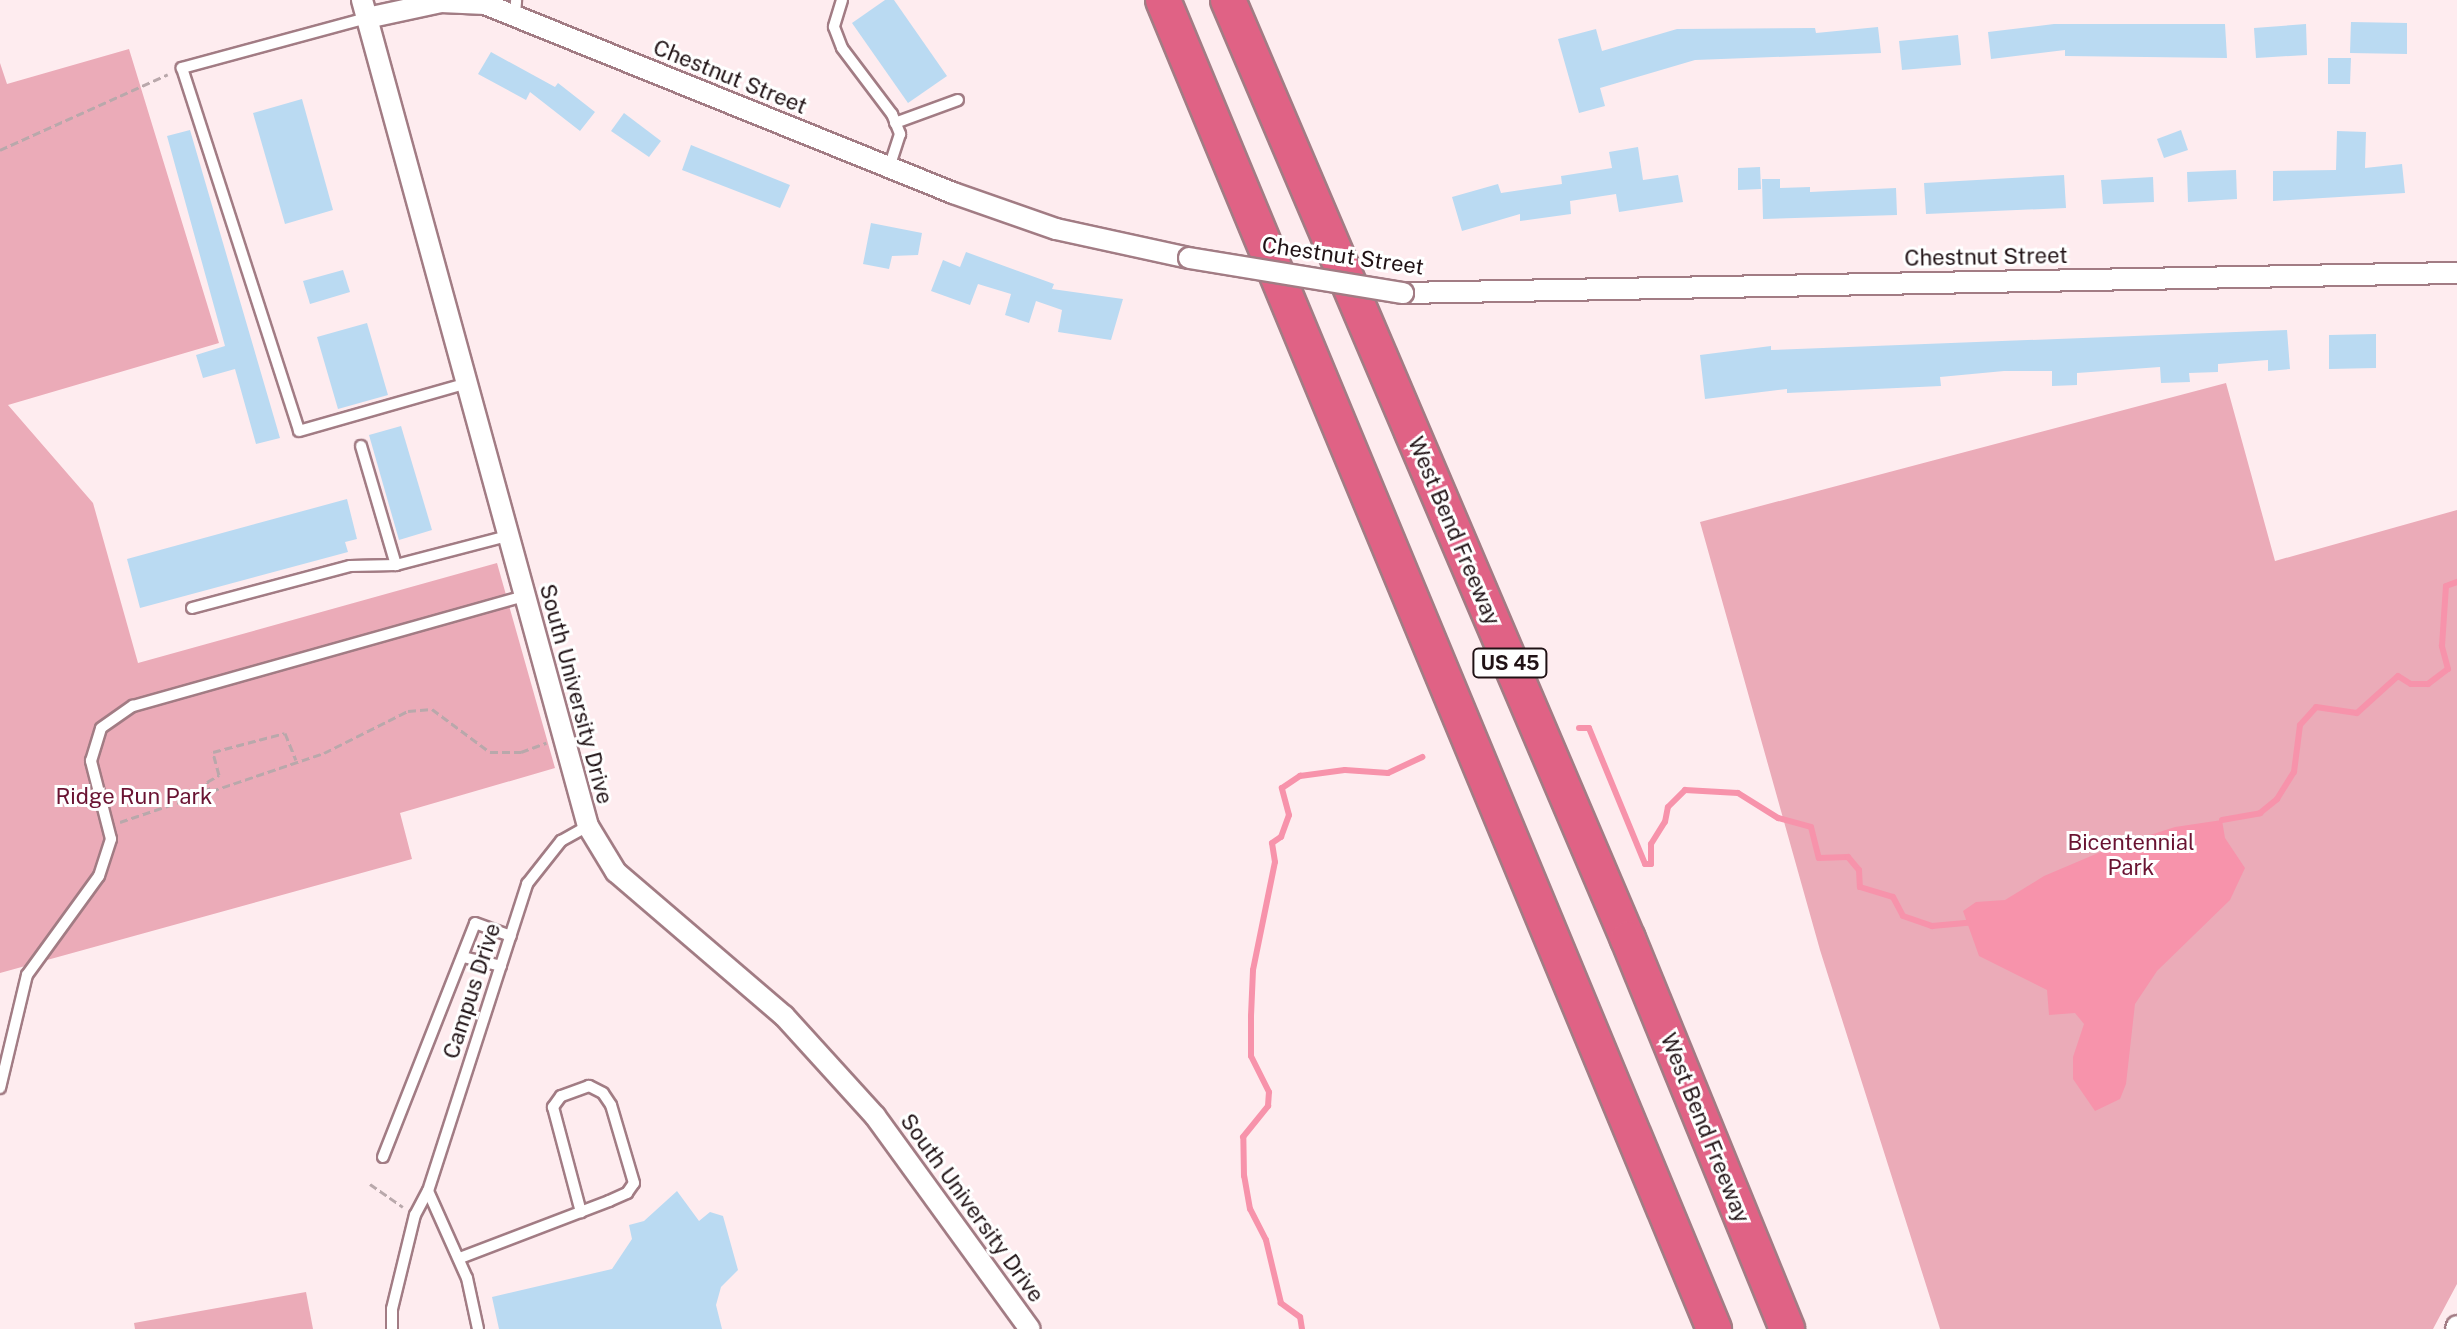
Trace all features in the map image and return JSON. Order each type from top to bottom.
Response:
[{"type":"highway","name":"US 45","points":[[1163,0],[1714,1329]]},
{"type":"highway","name":"West Bend Freeway","points":[[1228,0],[1628,939],[1787,1329]]},
{"type":"street","name":"Chestnut Street","points":[[364,9],[441,2],[515,8],[889,167],[1056,229],[1189,258],[1403,293],[2457,273]]},
{"type":"street","name":"South University Drive","points":[[364,9],[561,738],[588,826],[616,872],[784,1016],[875,1116],[1030,1329]]},
{"type":"lane","points":[[842,0],[834,27],[842,48],[900,134],[889,167]]},
{"type":"lane","points":[[364,9],[182,68],[299,431],[467,383]]},
{"type":"lane","points":[[895,123],[958,100]]},
{"type":"lane","points":[[361,446],[396,565]]},
{"type":"lane","points":[[192,608],[350,566],[396,565],[507,536]]},
{"type":"lane","points":[[0,1088],[27,975],[99,876],[111,839],[91,761],[101,728],[133,706],[524,596]]},
{"type":"lane","name":"Campus Drive","points":[[392,1329],[405,1250],[428,1191],[527,884],[543,859],[561,841],[588,826]]},
{"type":"lane","points":[[383,1157],[475,923],[511,936]]},
{"type":"lane","points":[[463,957],[501,966]]},
{"type":"lane","points":[[460,1258],[581,1212],[627,1193],[634,1183],[611,1105],[603,1093],[589,1086],[561,1096],[553,1107],[581,1212]]},
{"type":"lane","points":[[428,1191],[460,1258],[478,1329]]},
{"type":"path","points":[[0,150],[182,68]]},
{"type":"path","points":[[108,826],[210,795],[296,760],[324,753],[408,711],[439,713],[490,752],[521,752],[561,738]]},
{"type":"path","points":[[210,795],[207,782],[219,775],[213,752],[285,733],[296,760]]},
{"type":"green space","name":"Ridge Run Park","points":[[129,49],[219,343],[8,405],[93,503],[138,663],[497,563],[555,768],[400,813],[412,859],[0,973],[0,63],[7,84]]},
{"type":"green space","name":"Bicentennial Park","points":[[2226,383],[2275,561],[2457,510],[2457,1284],[2433,1329],[1940,1329],[1820,950],[1700,522]]},
{"type":"green space","points":[[306,1292],[313,1329],[135,1329],[134,1323]]},
{"type":"shaded area","points":[[2222,820],[2225,838],[2245,868],[2230,900],[2157,971],[2135,1004],[2126,1084],[2120,1099],[2095,1111],[2073,1079],[2073,1057],[2084,1024],[2075,1013],[2049,1015],[2047,990],[1979,956],[1963,911],[1976,902],[2005,900],[2044,876],[2110,848],[2175,827]]},
{"type":"building","points":[[885,0],[894,0],[947,76],[908,103],[852,23]]},
{"type":"building","points":[[2351,22],[2407,23],[2407,54],[2350,53]]},
{"type":"building","points":[[2054,24],[2225,24],[2227,58],[2065,56],[2065,50],[1991,59],[1988,32]]},
{"type":"building","points":[[2306,24],[2307,55],[2256,58],[2254,28]]},
{"type":"building","points":[[1878,27],[1881,53],[1695,60],[1600,88],[1605,106],[1579,113],[1558,39],[1596,29],[1602,51],[1677,29],[1815,28],[1816,33]]},
{"type":"building","points":[[1958,35],[1961,65],[1902,70],[1899,41]]},
{"type":"building","points":[[491,52],[555,87],[558,83],[595,112],[580,131],[530,92],[526,100],[478,74]]},
{"type":"building","points":[[2328,58],[2351,58],[2350,84],[2328,84]]},
{"type":"building","points":[[302,99],[333,210],[285,224],[253,113]]},
{"type":"building","points":[[624,113],[661,141],[649,157],[611,131]]},
{"type":"building","points":[[190,130],[280,438],[256,444],[235,369],[203,378],[196,355],[225,346],[167,136]]},
{"type":"building","points":[[2181,130],[2188,150],[2164,158],[2157,139]]},
{"type":"building","points":[[2337,131],[2366,132],[2365,168],[2402,164],[2405,193],[2273,201],[2273,171],[2336,170]]},
{"type":"building","points":[[691,145],[790,185],[780,208],[682,170]]},
{"type":"building","points":[[1638,147],[1643,180],[1678,175],[1683,202],[1619,212],[1616,194],[1570,201],[1571,214],[1520,221],[1520,214],[1462,231],[1452,197],[1498,184],[1501,193],[1562,184],[1561,176],[1612,168],[1609,152]]},
{"type":"building","points":[[1760,167],[1761,189],[1738,190],[1738,168]]},
{"type":"building","points":[[2236,170],[2237,199],[2188,202],[2187,172]]},
{"type":"building","points":[[2064,175],[2066,208],[1926,214],[1924,183]]},
{"type":"building","points":[[2153,177],[2154,202],[2103,204],[2101,180]]},
{"type":"building","points":[[1762,179],[1780,179],[1780,188],[1810,187],[1810,192],[1896,188],[1897,215],[1763,219]]},
{"type":"building","points":[[871,223],[922,233],[918,255],[892,256],[889,269],[863,264]]},
{"type":"building","points":[[966,252],[1054,284],[1052,289],[1123,299],[1111,340],[1058,332],[1062,310],[1036,301],[1029,323],[1005,315],[1011,294],[978,284],[970,305],[931,291],[943,260],[960,267]]},
{"type":"building","points":[[343,270],[350,292],[310,304],[303,281]]},
{"type":"building","points":[[367,323],[388,395],[338,409],[317,337]]},
{"type":"building","points":[[2287,330],[2290,369],[2268,371],[2268,360],[2218,364],[2218,372],[2189,373],[2190,382],[2161,383],[2160,367],[2077,373],[2077,385],[2052,386],[2052,371],[2004,371],[1940,377],[1941,386],[1787,393],[1787,389],[1705,399],[1700,355],[1771,346],[1771,350]]},
{"type":"building","points":[[2376,334],[2376,368],[2329,369],[2329,335]]},
{"type":"building","points":[[401,426],[432,530],[399,540],[369,435]]},
{"type":"building","points":[[347,499],[357,539],[345,542],[348,552],[140,608],[127,559]]},
{"type":"building","points":[[677,1191],[699,1221],[710,1212],[723,1216],[738,1270],[721,1287],[716,1305],[722,1329],[499,1329],[492,1297],[612,1269],[632,1239],[629,1225],[644,1221]]},
{"type":"waterway","points":[[2222,820],[2260,813],[2277,799],[2294,772],[2300,725],[2316,707],[2357,713],[2398,676],[2411,684],[2428,684],[2448,669],[2442,646],[2446,586],[2457,582]]},
{"type":"waterway","points":[[1579,728],[1589,728],[1645,864],[1651,864],[1651,844],[1665,822],[1668,807],[1685,790],[1738,793],[1778,818],[1811,827],[1819,858],[1848,857],[1859,870],[1860,887],[1893,897],[1903,916],[1932,926],[1968,923]]},
{"type":"waterway","points":[[1302,1329],[1300,1317],[1281,1303],[1266,1240],[1250,1209],[1244,1176],[1243,1137],[1268,1106],[1269,1092],[1251,1056],[1253,970],[1275,862],[1272,843],[1281,837],[1289,815],[1282,788],[1300,776],[1345,770],[1388,773],[1423,757]]}]
